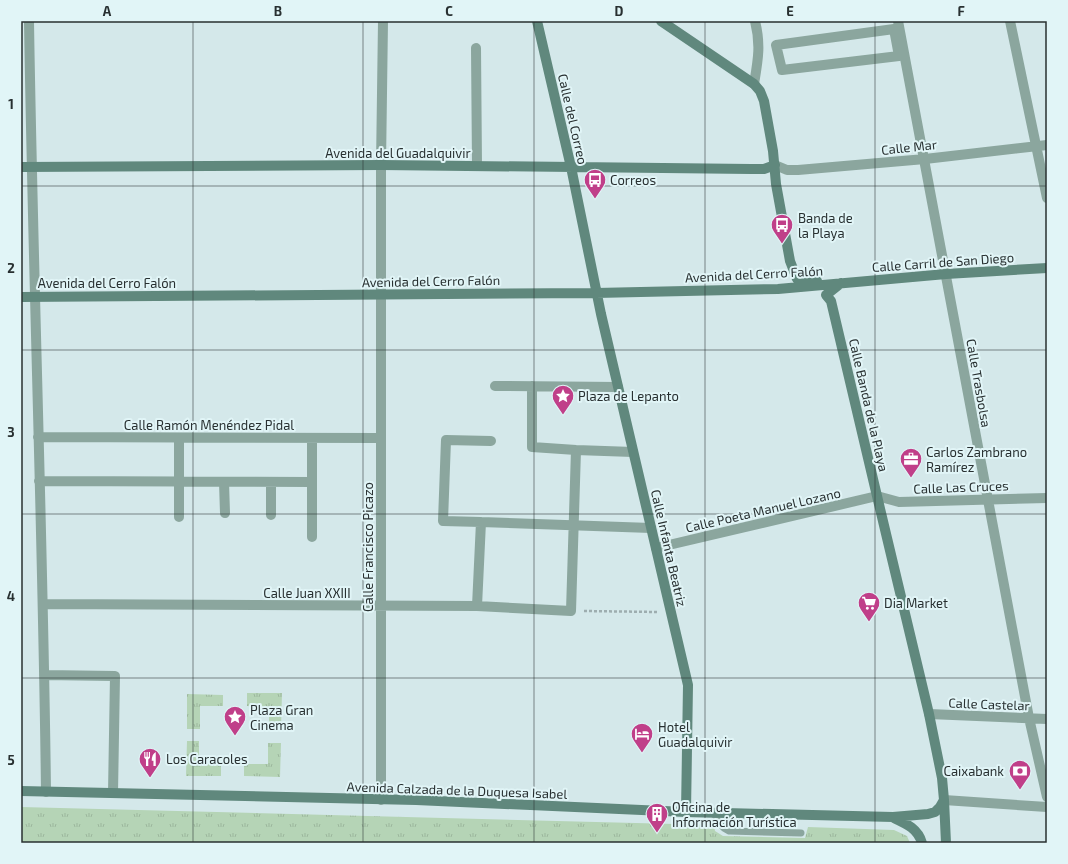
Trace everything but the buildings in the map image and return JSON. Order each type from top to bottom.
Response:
[{"type":"street","points":[[29,21],[26,167],[35,297],[46,792]]},
{"type":"street","name":"Calle Francisco Picazo","points":[[381,800],[381,165],[383,21]]},
{"type":"street","name":"Calle del Correo","points":[[536,21],[571,167],[596,293]]},
{"type":"street","points":[[661,21],[754,84],[760,91],[764,101],[775,165],[776,184],[790,261],[797,279],[841,283]]},
{"type":"street","points":[[754,84],[759,53],[759,36],[755,21]]},
{"type":"street","name":"Calle Trasbolsa","points":[[898,21],[925,159],[1028,718],[1047,797]]},
{"type":"street","points":[[1010,21],[1047,198]]},
{"type":"street","points":[[894,29],[899,56],[782,70],[776,45],[894,29]]},
{"type":"street","points":[[476,48],[477,166]]},
{"type":"street","name":"Calle Mar","points":[[775,165],[787,170],[798,170],[925,159],[1047,145]]},
{"type":"street","name":"Avenida del Guadalquivir","points":[[26,167],[381,165],[764,169],[775,165]]},
{"type":"street","name":"Calle Carril de San Diego","points":[[841,283],[946,274],[1047,268]]},
{"type":"street","name":"Avenida del Cerro Falón","points":[[21,297],[596,293],[778,289],[841,283]]},
{"type":"street","name":"Calle Banda de la Playa","points":[[841,283],[826,295],[831,301],[930,714],[942,778],[946,843]]},
{"type":"street","name":"Calle Infanta Beatriz","points":[[596,293],[688,684],[686,812]]},
{"type":"street","points":[[495,386],[618,387]]},
{"type":"street","points":[[532,386],[532,447],[633,452]]},
{"type":"street","name":"Calle Ramón Menéndez Pidal","points":[[38,437],[381,438]]},
{"type":"street","points":[[179,438],[179,517]]},
{"type":"street","points":[[312,438],[312,537]]},
{"type":"street","points":[[491,441],[446,440],[443,521],[651,528]]},
{"type":"street","points":[[571,611],[576,450]]},
{"type":"street","points":[[39,481],[312,482]]},
{"type":"street","points":[[224,482],[225,513]]},
{"type":"street","points":[[271,482],[271,515]]},
{"type":"street","name":"Calle Las Cruces","points":[[877,496],[899,502],[1047,498]]},
{"type":"street","name":"Calle Poeta Manuel Lozano","points":[[656,548],[877,496]]},
{"type":"street","points":[[477,606],[481,522]]},
{"type":"street","name":"Calle Juan XXIII","points":[[43,604],[477,606],[571,611]]},
{"type":"street","points":[[44,675],[115,676],[114,793]]},
{"type":"street","name":"Calle Castelar","points":[[930,714],[1047,719]]},
{"type":"street","name":"Avenida Calzada de la Duquesa Isabel","points":[[21,792],[381,800],[686,812],[892,817],[935,812],[940,808],[944,800]]},
{"type":"street","points":[[944,800],[1047,807]]},
{"type":"street","name":"Avenida Calzada de la Duquesa Isabel","points":[[892,817],[913,828],[920,836],[922,843]]},
{"type":"lane","points":[[714,812],[720,825],[729,831],[801,833]]},
{"type":"path","points":[[571,611],[672,612]]},
{"type":"green space","points":[[247,693],[282,693],[281,729],[269,729],[269,707],[247,706]]},
{"type":"green space","points":[[187,694],[223,695],[223,706],[200,706],[200,729],[187,729]]},
{"type":"green space","points":[[187,741],[199,741],[199,763],[221,764],[221,776],[186,776]]},
{"type":"green space","points":[[268,743],[281,743],[280,777],[244,776],[244,764],[268,764]]},
{"type":"green space","points":[[21,807],[714,825],[715,831],[723,836],[805,838],[808,827],[894,830],[907,836],[910,843],[21,843]]},
{"type":"place","name":"Correos","points":[[595,200]]},
{"type":"place","name":"Banda de la Playa","points":[[782,244]]},
{"type":"place","name":"Plaza de Lepanto","points":[[563,416]]},
{"type":"place","name":"Carlos Zambrano Ramírez","points":[[911,478]]},
{"type":"place","name":"Dia Market","points":[[869,622]]},
{"type":"place","name":"Plaza Gran Cinema","points":[[235,736]]},
{"type":"place","name":"Hotel Guadalquivir","points":[[642,754]]},
{"type":"place","name":"Los Caracoles","points":[[150,778]]},
{"type":"place","name":"Caixabank","points":[[1020,790]]},
{"type":"place","name":"Oficina de Información Turística","points":[[657,834]]}]
